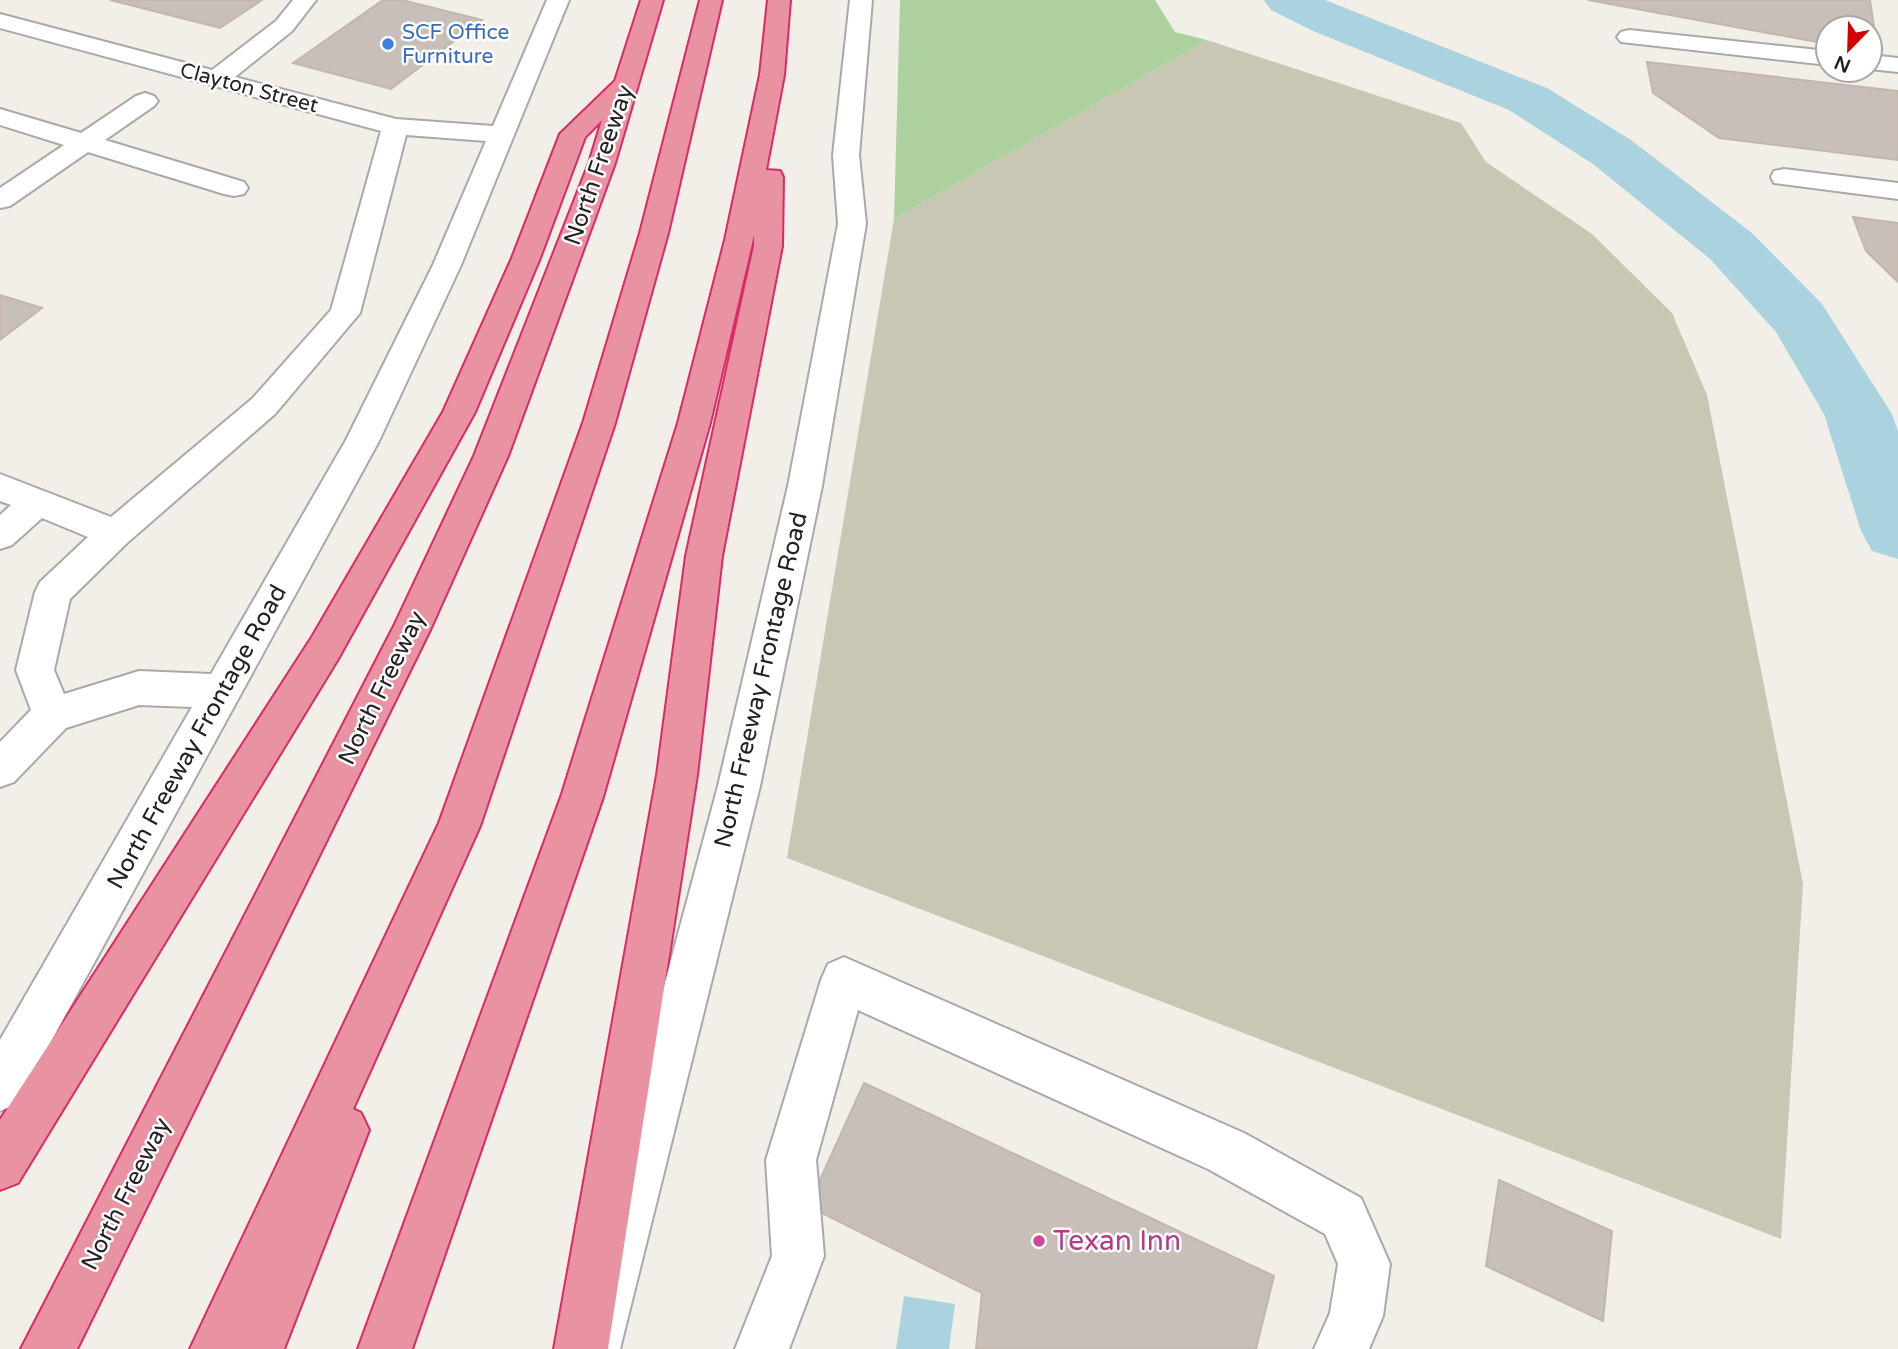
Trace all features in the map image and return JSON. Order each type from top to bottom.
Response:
[{"type":"highway","name":"North Freeway","points":[[48,1349],[411,631],[491,456],[602,163],[652,0]]},
{"type":"highway","points":[[257,1349],[305,1233],[459,826],[599,423],[654,233],[711,0]]},
{"type":"highway","points":[[581,1349],[677,775],[704,556],[768,246],[772,75],[779,0]]},
{"type":"highway","points":[[384,1349],[582,797],[694,423],[739,240],[772,75]]},
{"type":"highway","points":[[0,1165],[325,649],[459,412],[526,258],[573,134],[628,83]]},
{"type":"highway","points":[[217,1349],[459,826]]},
{"type":"street","points":[[217,79],[284,26],[305,0]]},
{"type":"street","name":"North Freeway Frontage Road","points":[[593,1349],[739,786],[805,486],[852,224],[846,155],[861,0]]},
{"type":"street","name":"North Freeway Frontage Road","points":[[0,1087],[362,441],[447,265],[502,134],[549,3]]},
{"type":"street","name":"Clayton Street","points":[[0,21],[395,127],[502,134]]},
{"type":"street","points":[[1629,37],[1814,57]]},
{"type":"street","points":[[0,200],[145,101]]},
{"type":"street","points":[[0,117],[234,188]]},
{"type":"street","points":[[53,715],[35,670],[53,592],[115,533],[264,405],[345,313],[395,127]]},
{"type":"street","points":[[1784,177],[1898,191]]},
{"type":"street","points":[[0,487],[115,533]]},
{"type":"street","points":[[0,535],[37,502]]},
{"type":"street","points":[[0,769],[53,715],[138,688],[224,691]]},
{"type":"street","points":[[762,1349],[798,1256],[791,1160],[844,980],[1226,1151],[1343,1216],[1364,1264],[1356,1316],[1341,1349]]},
{"type":"shaded area","points":[[1207,40],[1461,123],[1486,162],[1592,234],[1672,313],[1707,395],[1803,884],[1781,1239],[787,858],[894,219]]},
{"type":"green space","points":[[900,0],[1155,0],[1175,32],[1207,40],[894,219]]},
{"type":"water","points":[[904,1296],[955,1304],[949,1349],[896,1349]]},
{"type":"building","points":[[110,0],[262,0],[220,28]]},
{"type":"building","points":[[383,0],[402,0],[482,20],[391,89],[293,63]]},
{"type":"building","points":[[1588,0],[1870,0],[1872,14],[1814,14],[1814,41]]},
{"type":"building","points":[[1647,62],[1814,81],[1814,84],[1898,91],[1898,160],[1719,138],[1653,93]]},
{"type":"building","points":[[1853,217],[1898,223],[1898,282],[1866,251]]},
{"type":"building","points":[[0,295],[42,308],[0,340]]},
{"type":"building","name":"Texan Inn","points":[[864,1083],[1274,1276],[1256,1349],[976,1349],[982,1293],[808,1206]]},
{"type":"building","points":[[1499,1180],[1612,1231],[1603,1321],[1486,1266]]},
{"type":"waterway","points":[[1288,0],[1330,21],[1528,99],[1612,152],[1731,246],[1800,319],[1858,414],[1898,531]]},
{"type":"place","name":"SCF Office Furniture","points":[[388,44]]},
{"type":"place","name":"Texan Inn","points":[[1039,1241]]}]
